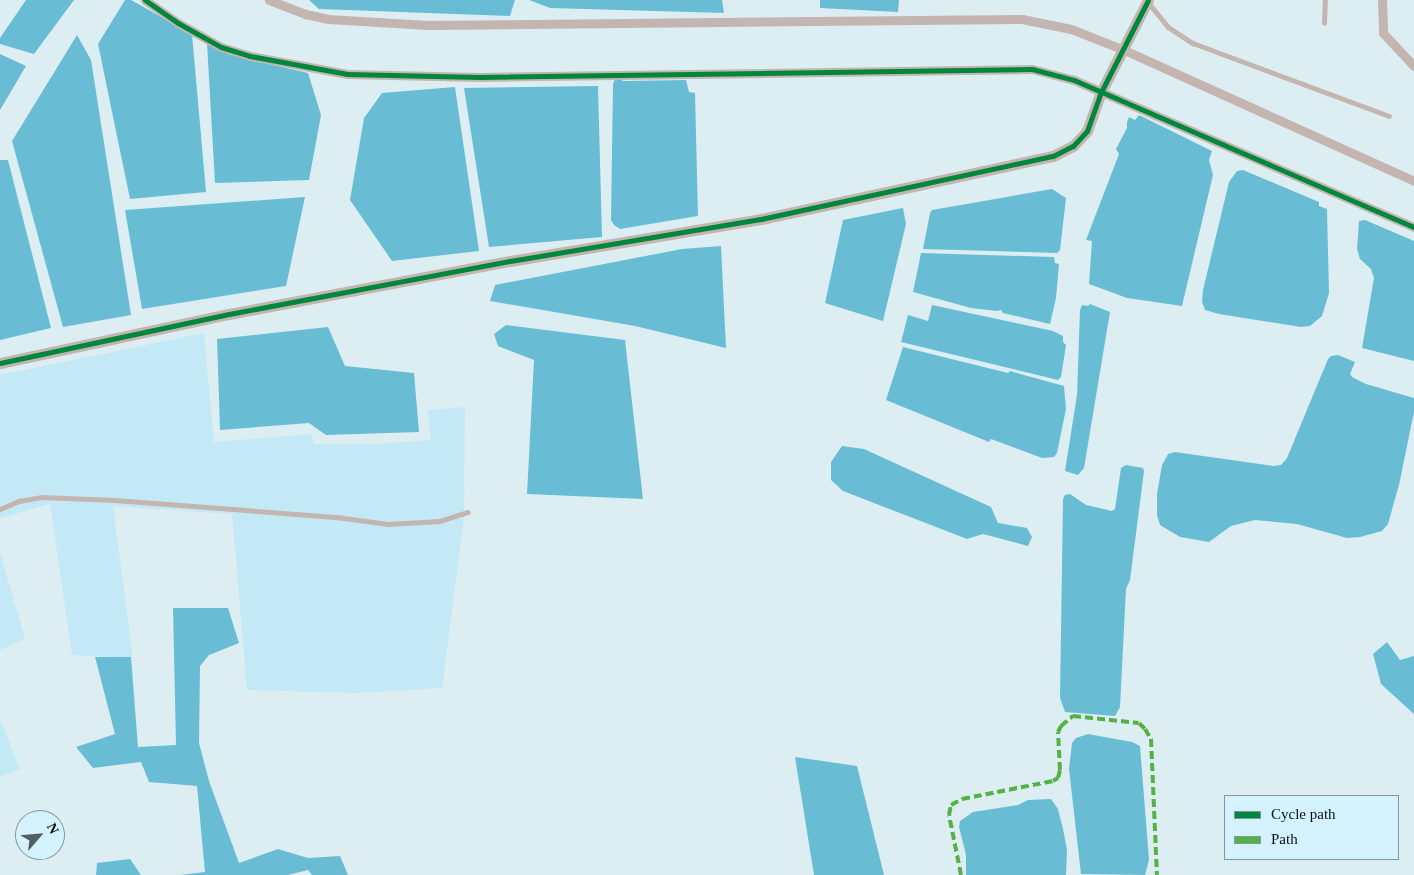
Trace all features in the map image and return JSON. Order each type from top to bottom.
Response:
[{"type":"street","points":[[145,0],[178,23],[221,47],[250,56],[347,74],[479,77],[1032,69],[1051,72],[1105,87],[1414,227]]},
{"type":"street","points":[[268,0],[305,14],[328,19],[428,24],[1022,19],[1071,30],[1414,181]]},
{"type":"street","points":[[1382,0],[1383,33],[1414,66]]},
{"type":"street","points":[[0,363],[229,314],[403,281],[762,219],[1053,156],[1073,146],[1087,131],[1120,52],[1148,1]]},
{"type":"lane","points":[[1324,23],[1325,0]]},
{"type":"lane","points":[[1148,1],[1168,27],[1193,43],[1389,116]]},
{"type":"lane","points":[[0,508],[20,501],[41,497],[115,500],[337,517],[388,524],[440,521],[468,512]]},
{"type":"shaded area","points":[[204,333],[214,442],[312,434],[314,444],[376,444],[431,440],[428,410],[465,407],[464,518],[442,688],[357,693],[247,690],[232,514],[113,506],[133,658],[72,655],[50,504],[0,518],[0,375]]},
{"type":"shaded area","points":[[0,552],[25,639],[0,650]]},
{"type":"shaded area","points":[[0,719],[20,769],[0,777]]},
{"type":"water","points":[[26,0],[74,0],[34,54],[0,44],[0,38]]},
{"type":"water","points":[[125,0],[131,0],[192,34],[206,192],[130,199],[98,44]]},
{"type":"water","points":[[309,0],[515,0],[510,16],[319,9]]},
{"type":"water","points":[[529,0],[722,0],[724,13],[550,8]]},
{"type":"water","points":[[820,0],[899,0],[898,12],[820,8]]},
{"type":"water","points":[[77,35],[91,60],[131,315],[63,327],[12,141]]},
{"type":"water","points":[[207,43],[243,58],[308,73],[321,115],[309,180],[215,183]]},
{"type":"water","points":[[0,54],[26,66],[0,110]]},
{"type":"water","points":[[616,76],[623,81],[686,80],[689,92],[695,93],[698,216],[620,229],[611,220],[613,84]]},
{"type":"water","points":[[598,86],[602,237],[489,247],[464,88]]},
{"type":"water","points":[[455,87],[479,251],[392,261],[350,200],[364,118],[382,93]]},
{"type":"water","points":[[1139,115],[1212,151],[1209,160],[1213,175],[1182,306],[1127,298],[1089,284],[1092,241],[1086,240],[1119,154],[1116,149],[1127,128],[1129,117],[1135,120]]},
{"type":"water","points":[[0,160],[8,160],[51,328],[0,340]]},
{"type":"water","points":[[1243,170],[1319,202],[1319,206],[1327,209],[1329,293],[1322,316],[1310,326],[1301,327],[1205,310],[1202,302],[1203,290],[1229,182],[1237,171]]},
{"type":"water","points":[[1052,189],[1066,198],[1060,250],[1057,253],[923,249],[932,210]]},
{"type":"water","points":[[305,197],[286,286],[142,309],[125,210]]},
{"type":"water","points":[[903,208],[906,224],[883,321],[825,303],[843,220]]},
{"type":"water","points":[[1365,220],[1414,241],[1414,361],[1362,348],[1374,278],[1371,269],[1360,259],[1357,249],[1359,221]]},
{"type":"water","points":[[721,246],[726,348],[635,326],[490,301],[495,285],[682,249]]},
{"type":"water","points":[[921,253],[1054,257],[1055,263],[1059,264],[1056,298],[1050,324],[1003,313],[1001,310],[971,308],[913,292]]},
{"type":"water","points":[[1090,304],[1110,312],[1084,468],[1078,475],[1065,471],[1077,395],[1080,310],[1082,305],[1088,306]]},
{"type":"water","points":[[932,305],[1053,331],[1063,336],[1063,342],[1066,345],[1061,377],[1058,380],[901,342],[908,315],[928,321]]},
{"type":"water","points":[[506,325],[625,340],[643,499],[527,494],[534,360],[498,346],[494,334]]},
{"type":"water","points":[[328,327],[345,366],[414,373],[419,432],[326,435],[309,423],[220,430],[217,339]]},
{"type":"water","points":[[903,347],[1008,373],[1010,371],[1064,386],[1066,409],[1057,453],[1054,457],[1042,458],[991,439],[989,442],[886,400]]},
{"type":"water","points":[[1338,355],[1355,362],[1350,374],[1352,377],[1366,384],[1414,398],[1414,412],[1399,485],[1388,524],[1382,531],[1360,537],[1347,538],[1297,524],[1255,520],[1231,526],[1209,542],[1180,537],[1160,525],[1157,515],[1157,494],[1162,465],[1168,454],[1175,452],[1274,466],[1281,465],[1287,458],[1328,359],[1331,356]]},
{"type":"water","points":[[842,446],[864,449],[991,507],[998,523],[1027,528],[1032,537],[1028,546],[983,534],[967,539],[843,491],[831,480],[831,462]]},
{"type":"water","points":[[1126,465],[1143,468],[1144,471],[1130,580],[1126,589],[1120,707],[1115,716],[1065,712],[1060,698],[1063,499],[1065,495],[1070,494],[1086,505],[1112,511],[1115,509],[1121,468]]},
{"type":"water","points":[[173,608],[228,608],[239,643],[209,655],[200,666],[199,743],[209,781],[239,863],[278,849],[308,858],[340,856],[348,875],[312,875],[308,870],[288,875],[180,875],[205,872],[197,786],[149,782],[141,762],[93,768],[76,747],[115,734],[95,657],[131,657],[138,747],[176,745]]},
{"type":"water","points":[[1387,642],[1400,660],[1414,656],[1414,714],[1381,684],[1373,654]]},
{"type":"water","points":[[1088,734],[1132,742],[1140,746],[1149,860],[1145,875],[1081,874],[1069,769],[1072,743],[1076,738]]},
{"type":"water","points":[[795,757],[857,766],[884,875],[814,875]]},
{"type":"water","points":[[1051,799],[1058,809],[1063,829],[1067,850],[1066,875],[966,875],[966,855],[959,827],[960,821],[973,812],[1018,805],[1028,800]]},
{"type":"water","points":[[130,859],[141,875],[96,875],[97,863]]},
{"type":"marked path","points":[[961,875],[949,815],[951,805],[962,799],[1053,781],[1058,778],[1060,770],[1058,732],[1061,726],[1073,716],[1139,723],[1151,739],[1157,875]]},
{"type":"cycle path","points":[[145,0],[178,23],[221,47],[250,56],[347,74],[479,77],[1032,69],[1074,80],[1414,227]]},
{"type":"cycle path","points":[[0,363],[229,314],[510,261],[761,219],[1053,156],[1073,146],[1087,131],[1101,92],[1148,0]]}]
